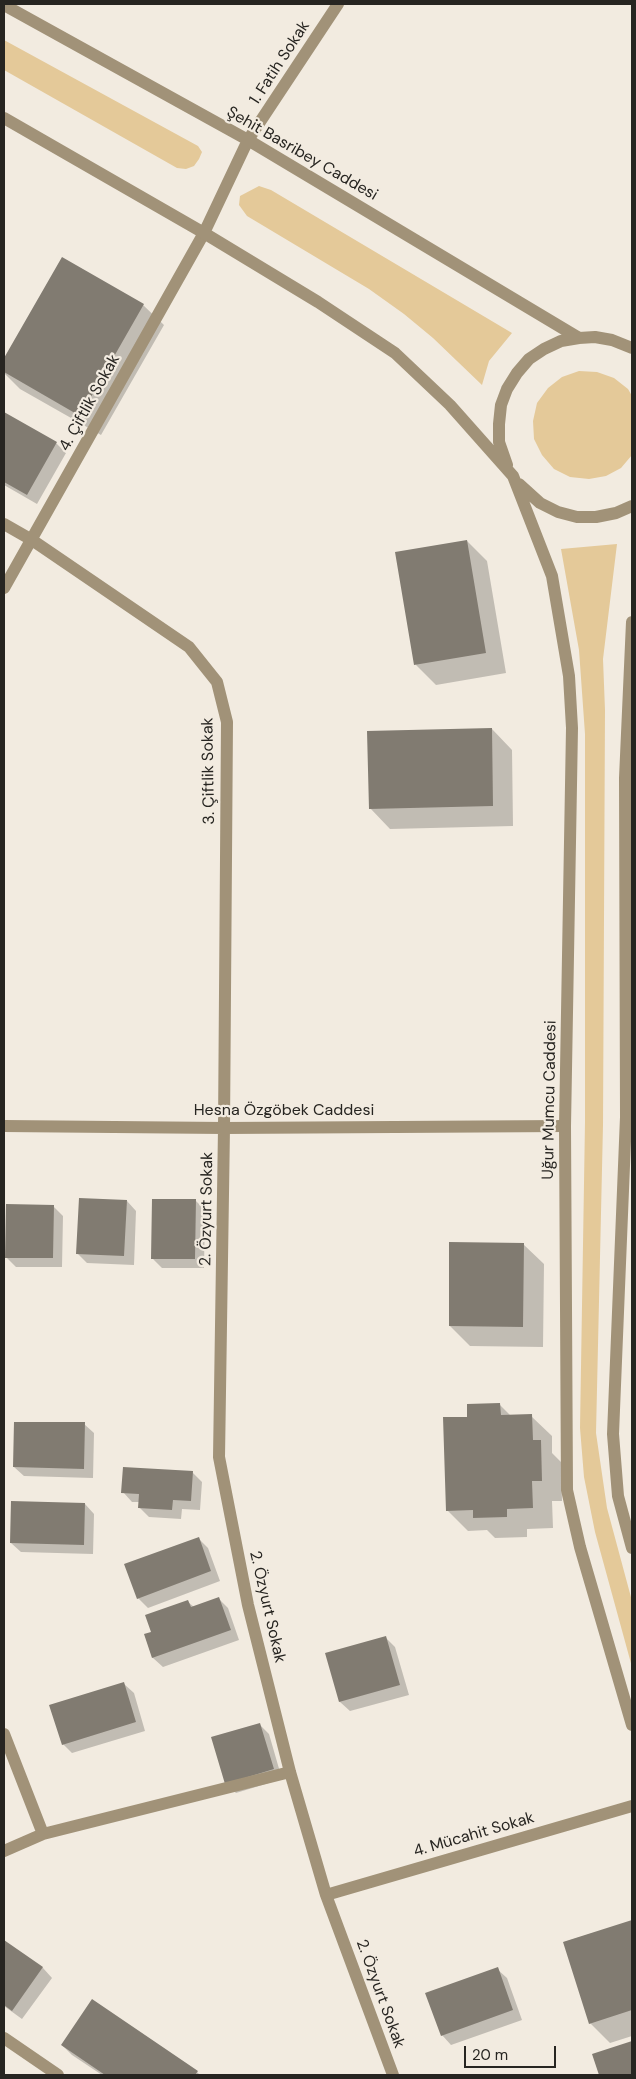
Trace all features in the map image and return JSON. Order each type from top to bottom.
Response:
[{"type":"street","name":"1. Fatih Sokak","points":[[204,233],[248,140],[338,4]]},
{"type":"street","name":"Şehit Basribey Caddesi","points":[[4,5],[248,140],[579,338]]},
{"type":"street","points":[[4,118],[204,233],[318,302],[395,353],[450,405],[525,491],[540,503],[558,512],[577,517],[596,517],[616,513],[632,506]]},
{"type":"street","name":"4. Çiftlik Sokak","points":[[4,588],[204,233]]},
{"type":"street","points":[[513,476],[504,460],[498,424],[501,406],[507,389],[529,359],[561,341],[579,338],[596,337],[612,340],[632,348]]},
{"type":"street","name":"Uğur Mumcu Caddesi","points":[[513,476],[552,576],[569,676],[572,728],[565,1126],[567,1490],[580,1547],[632,1725]]},
{"type":"street","name":"3. Çiftlik Sokak","points":[[4,524],[32,540],[189,647],[217,682],[227,722],[224,1128]]},
{"type":"street","points":[[632,622],[625,778],[629,1117],[613,1434],[618,1496],[632,1548]]},
{"type":"street","name":"Hesna Özgöbek Caddesi","points":[[4,1126],[224,1128],[565,1126]]},
{"type":"street","name":"2. Özyurt Sokak","points":[[224,1128],[219,1456],[248,1605],[290,1772],[326,1895],[393,2075]]},
{"type":"street","points":[[4,1734],[43,1834]]},
{"type":"street","points":[[4,1851],[43,1834],[290,1772]]},
{"type":"street","name":"4. Mücahit Sokak","points":[[326,1895],[632,1806]]},
{"type":"street","points":[[4,2038],[58,2075]]},
{"type":"shaded area","points":[[4,40],[198,146],[202,152],[199,159],[194,166],[186,169],[177,168],[4,70]]},
{"type":"shaded area","points":[[259,186],[271,190],[512,333],[489,361],[482,385],[433,338],[404,314],[369,289],[247,216],[239,205],[240,196]]},
{"type":"shaded area","points":[[579,371],[597,372],[614,378],[628,389],[632,396],[632,455],[621,468],[606,476],[589,479],[570,477],[554,469],[542,455],[534,439],[533,421],[537,403],[548,388],[562,377]]},
{"type":"shaded area","points":[[617,544],[603,659],[605,710],[603,1125],[596,1433],[607,1508],[632,1601],[632,1667],[595,1532],[584,1477],[580,1428],[585,1122],[585,734],[579,650],[561,549]]},
{"type":"building","points":[[62,257],[144,304],[80,416],[4,372],[4,358]]},
{"type":"building","points":[[4,412],[57,442],[27,495],[4,482]]},
{"type":"building","points":[[467,540],[486,653],[414,665],[395,552]]},
{"type":"building","points":[[492,728],[493,806],[369,809],[367,731]]},
{"type":"building","points":[[79,1198],[127,1200],[124,1256],[76,1254]]},
{"type":"building","points":[[152,1199],[196,1199],[195,1259],[151,1259]]},
{"type":"building","points":[[6,1204],[54,1205],[53,1258],[5,1258]]},
{"type":"building","points":[[449,1242],[524,1243],[523,1327],[449,1326]]},
{"type":"building","points":[[500,1403],[501,1415],[532,1414],[533,1440],[541,1440],[542,1481],[532,1481],[533,1508],[507,1509],[507,1517],[473,1518],[473,1510],[446,1511],[443,1417],[467,1417],[467,1404]]},
{"type":"building","points":[[14,1422],[85,1422],[84,1469],[13,1467]]},
{"type":"building","points":[[123,1467],[193,1471],[191,1501],[173,1500],[172,1510],[138,1508],[139,1494],[121,1493]]},
{"type":"building","points":[[11,1501],[85,1503],[84,1545],[10,1543]]},
{"type":"building","points":[[199,1537],[211,1571],[137,1599],[124,1564]]},
{"type":"building","points":[[219,1597],[231,1630],[152,1658],[144,1634],[151,1632],[145,1615],[188,1600],[191,1607]]},
{"type":"building","points":[[386,1636],[400,1685],[339,1702],[325,1653]]},
{"type":"building","points":[[124,1682],[136,1722],[62,1745],[49,1705]]},
{"type":"building","points":[[260,1723],[274,1769],[225,1784],[211,1737]]},
{"type":"building","points":[[632,1920],[632,2010],[589,2024],[563,1942]]},
{"type":"building","points":[[4,1940],[43,1967],[12,2011],[4,2005]]},
{"type":"building","points":[[498,1967],[513,2010],[441,2036],[425,1993]]},
{"type":"building","points":[[92,1999],[198,2071],[195,2075],[105,2075],[61,2045]]},
{"type":"building","points":[[632,2041],[632,2075],[599,2075],[592,2054]]}]
